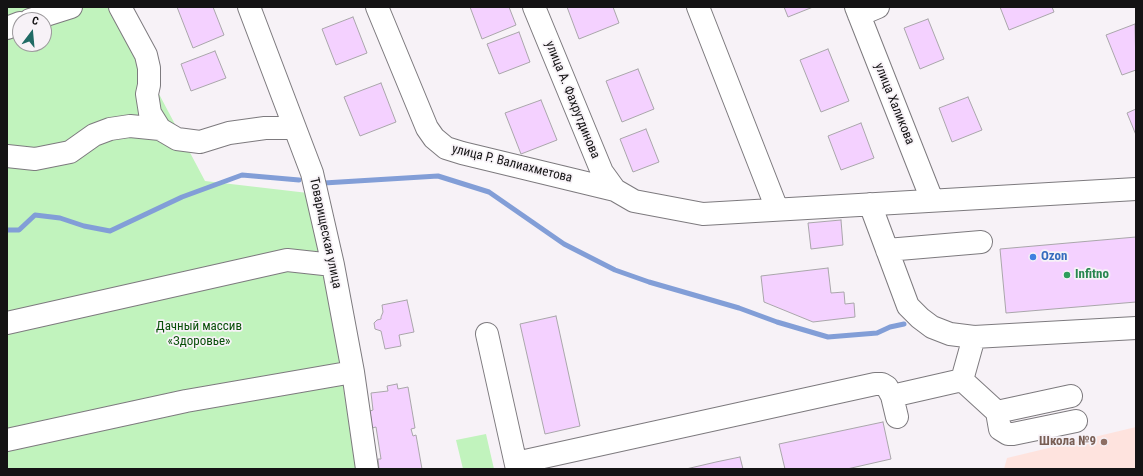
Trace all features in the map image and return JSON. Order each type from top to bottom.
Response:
[{"type":"street","points":[[52,13],[70,7]]},
{"type":"street","points":[[120,7],[146,56],[149,68],[149,85],[146,94],[150,113],[160,129]]},
{"type":"street","name":"Товарищеская улица","points":[[249,7],[312,173],[333,265],[353,372],[367,469]]},
{"type":"street","name":"улица Р. Валиахметова","points":[[376,7],[427,128],[434,138],[446,148],[616,190]]},
{"type":"street","name":"улица А. Фахрутдинова","points":[[534,7],[602,172],[616,190]]},
{"type":"street","points":[[698,7],[778,209]]},
{"type":"street","name":"улица Халикова","points":[[864,10],[932,200]]},
{"type":"street","points":[[7,156],[35,159],[70,152],[94,135],[110,129],[130,126],[160,129],[177,139],[200,142],[229,133],[266,128],[295,128]]},
{"type":"street","points":[[616,190],[634,201],[703,214],[1136,189]]},
{"type":"street","points":[[870,204],[908,306],[920,318],[932,326],[950,334],[974,337],[1136,328]]},
{"type":"street","points":[[888,250],[981,242]]},
{"type":"street","points":[[7,323],[287,260],[333,265]]},
{"type":"street","points":[[487,334],[516,466],[875,384],[882,384],[887,388],[892,396],[897,417]]},
{"type":"street","points":[[962,380],[974,337]]},
{"type":"street","points":[[7,440],[186,401],[353,372]]},
{"type":"street","points":[[892,396],[962,380]]},
{"type":"street","points":[[962,380],[997,412],[1000,429],[1008,434],[1076,421]]},
{"type":"street","points":[[997,412],[1071,396]]},
{"type":"shaded area","name":"Школа №9","points":[[1136,427],[1136,469],[1004,469],[1007,458]]},
{"type":"green space","name":"Дачный массив «Здоровье»","points":[[7,7],[113,7],[205,181],[308,193],[326,275],[356,469],[7,469]]},
{"type":"green space","points":[[486,434],[494,469],[463,469],[456,440]]},
{"type":"building","points":[[177,7],[213,7],[224,35],[193,48]]},
{"type":"building","points":[[470,7],[509,7],[516,25],[482,39]]},
{"type":"building","points":[[567,7],[613,7],[619,23],[579,39]]},
{"type":"building","points":[[784,7],[813,7],[788,17]]},
{"type":"building","points":[[1000,7],[1052,7],[1054,12],[1009,30]]},
{"type":"building","points":[[353,17],[367,53],[336,65],[322,29]]},
{"type":"building","points":[[928,19],[944,59],[920,69],[904,28]]},
{"type":"building","points":[[1135,24],[1136,70],[1122,75],[1106,35]]},
{"type":"building","points":[[519,32],[530,62],[499,74],[487,44]]},
{"type":"building","points":[[828,49],[849,101],[821,112],[800,60]]},
{"type":"building","points":[[215,51],[226,78],[191,91],[181,64]]},
{"type":"building","points":[[638,69],[654,109],[622,122],[606,81]]},
{"type":"building","points":[[381,83],[396,122],[360,136],[344,97]]},
{"type":"building","points":[[968,97],[982,130],[952,142],[939,108]]},
{"type":"building","points":[[541,100],[557,140],[521,154],[505,113]]},
{"type":"building","points":[[1136,109],[1136,135],[1127,113]]},
{"type":"building","points":[[861,123],[874,158],[841,170],[828,136]]},
{"type":"building","points":[[646,129],[659,162],[633,172],[620,139]]},
{"type":"building","points":[[841,220],[843,245],[811,249],[808,223]]},
{"type":"building","points":[[1136,237],[1136,302],[1006,313],[1000,249]]},
{"type":"building","points":[[828,268],[831,293],[844,292],[845,304],[854,303],[855,317],[813,322],[764,302],[761,276]]},
{"type":"building","points":[[407,300],[414,332],[399,335],[401,346],[385,349],[381,331],[375,329],[374,323],[381,319],[383,312],[382,305]]},
{"type":"building","points":[[556,316],[580,426],[545,434],[520,324]]},
{"type":"building","points":[[397,384],[398,389],[408,387],[415,428],[411,429],[413,436],[416,435],[422,469],[379,469],[378,459],[381,459],[376,427],[372,428],[370,411],[373,410],[371,393],[388,391],[387,386]]},
{"type":"building","points":[[883,422],[891,459],[847,469],[785,469],[779,444]]},
{"type":"building","points":[[740,457],[743,469],[686,469],[716,462]]},
{"type":"waterway","points":[[7,230],[19,230],[35,215],[60,218],[84,226],[110,231],[182,197],[242,175],[299,180]]},
{"type":"waterway","points":[[324,183],[438,176],[489,192],[564,244],[615,270],[649,282],[739,308],[777,322],[828,337],[877,333],[890,327],[904,324]]},
{"type":"place","name":"Ozon","points":[[1033,257]]},
{"type":"place","name":"Infitno","points":[[1067,275]]},
{"type":"place","name":"Школа №9","points":[[1104,442]]}]
